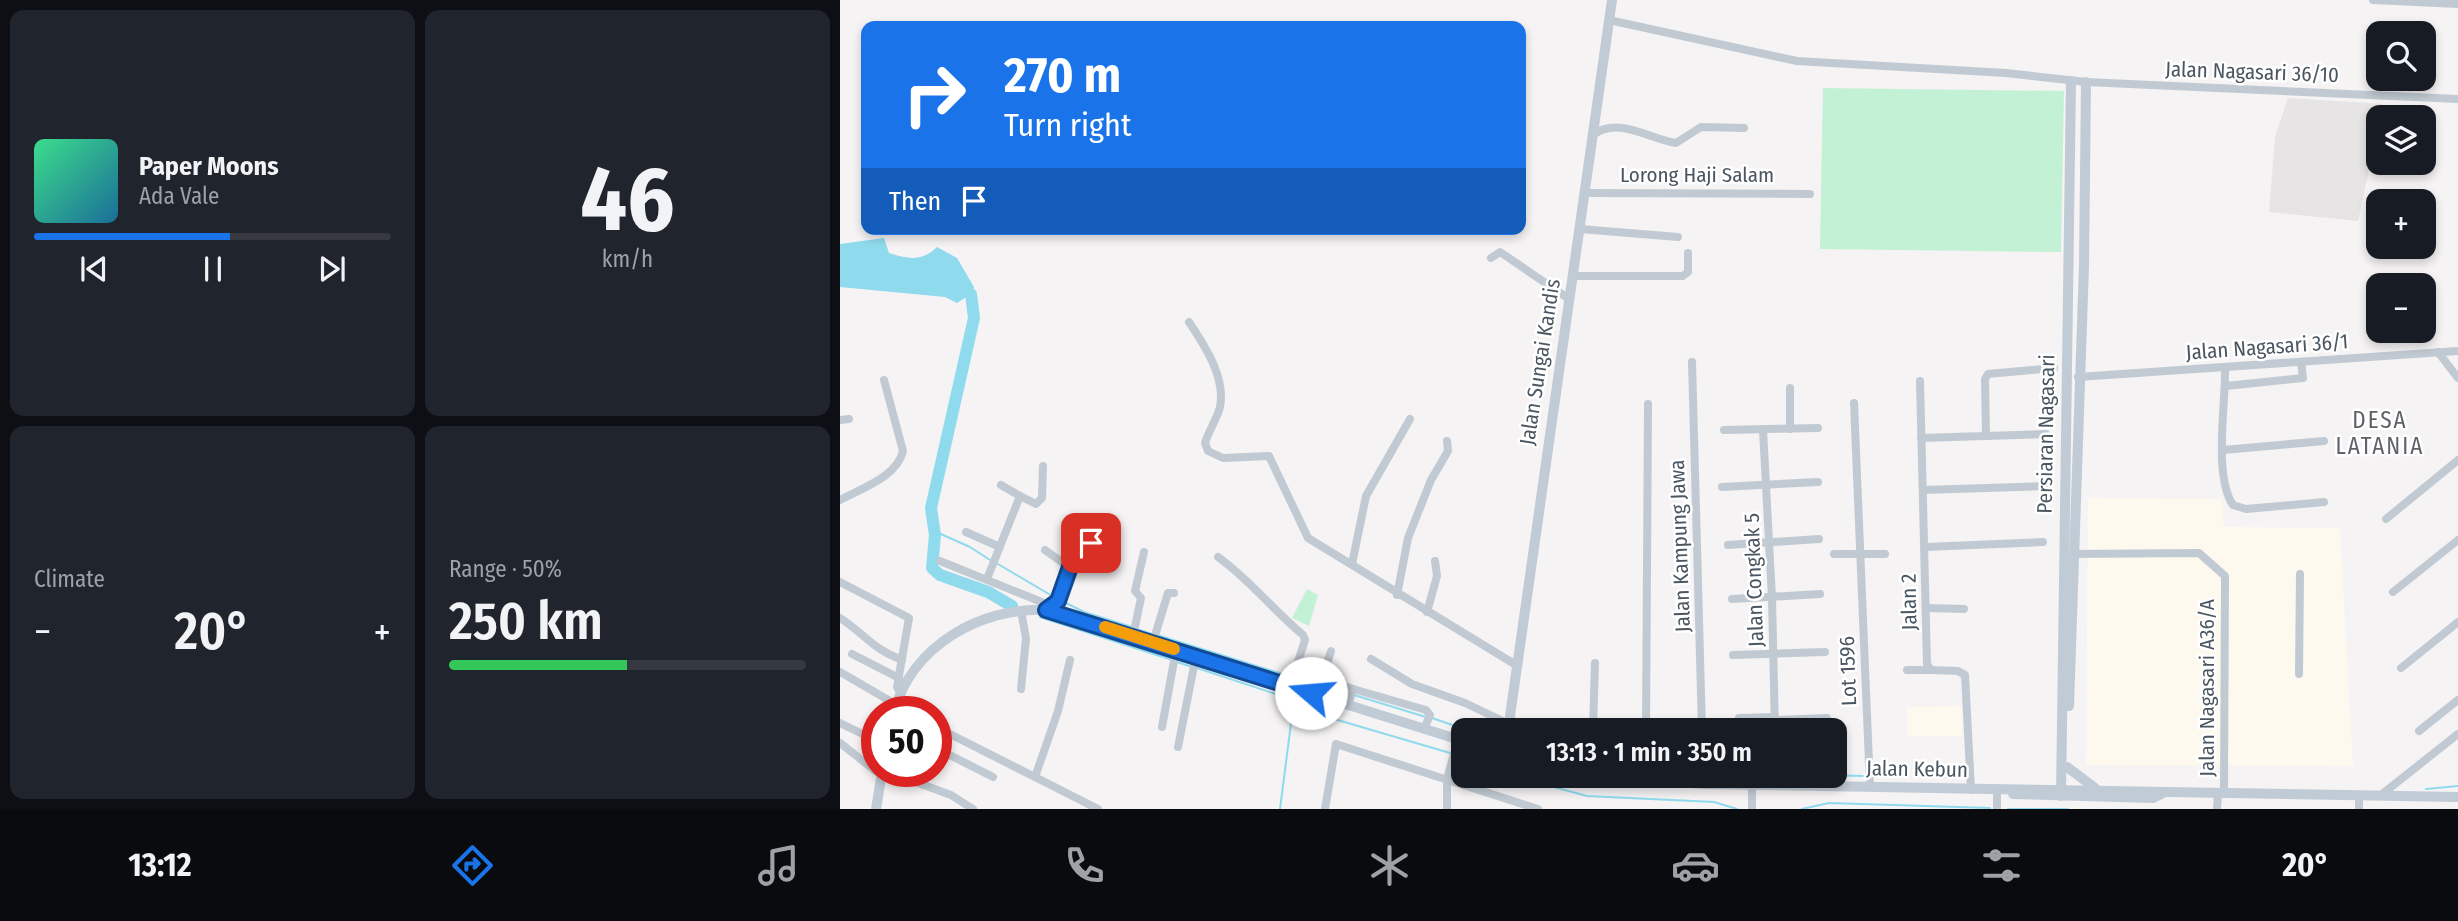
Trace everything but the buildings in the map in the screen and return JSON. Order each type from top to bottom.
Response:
[{"type":"street","name":"Jalan Sungai Kandis","points":[[1509,718],[1612,0]]},
{"type":"street","points":[[2373,0],[2458,4]]},
{"type":"street","name":"Jalan Nagasari 36/10","points":[[1609,20],[1776,58],[2006,73],[2086,82],[2458,99]]},
{"type":"street","name":"Persiaran Nagasari","points":[[2063,792],[2068,554],[2071,81]]},
{"type":"street","name":"Persiaran Nagasari","points":[[2068,554],[2084,265],[2086,82]]},
{"type":"street","points":[[2070,103],[2077,93],[2086,101]]},
{"type":"street","points":[[1593,135],[1603,128],[1632,129],[1676,143],[1701,127],[1744,128]]},
{"type":"street","name":"Lorong Haji Salam","points":[[1585,193],[1810,194]]},
{"type":"street","points":[[1580,229],[1678,237]]},
{"type":"street","points":[[1492,258],[1500,252],[1569,299]]},
{"type":"street","points":[[1573,276],[1683,276],[1688,272],[1688,253]]},
{"type":"street","points":[[1189,322],[1205,345],[1222,386],[1220,409],[1205,443],[1208,451],[1223,457],[1269,456],[1304,533],[1397,595],[1516,665]]},
{"type":"street","name":"Jalan Nagasari 36/1","points":[[2078,377],[2458,351]]},
{"type":"street","points":[[2438,352],[2458,378]]},
{"type":"street","name":"Jalan Kampung Jawa","points":[[1692,362],[1702,718]]},
{"type":"street","points":[[2226,386],[2303,378],[2301,362]]},
{"type":"street","points":[[2225,367],[2223,450],[2227,496],[2234,505],[2246,509],[2324,502]]},
{"type":"street","points":[[1986,436],[1985,379],[1988,374],[2054,368]]},
{"type":"street","points":[[840,500],[888,474],[901,461],[903,451],[884,380]]},
{"type":"street","name":"Jalan 2","points":[[1920,382],[1928,608],[1927,664],[1931,670]]},
{"type":"street","points":[[1790,388],[1790,429]]},
{"type":"street","name":"Lot 1596","points":[[1854,403],[1870,788]]},
{"type":"street","points":[[1646,718],[1648,404]]},
{"type":"street","points":[[1352,564],[1366,496],[1410,419]]},
{"type":"street","points":[[1724,430],[1818,428]]},
{"type":"street","name":"Jalan Congkak 5","points":[[1763,429],[1770,541],[1774,718]]},
{"type":"street","points":[[1921,438],[2046,434]]},
{"type":"street","points":[[1397,595],[1408,538],[1431,480],[1448,451],[1447,441]]},
{"type":"street","points":[[2223,450],[2324,441]]},
{"type":"street","points":[[2386,519],[2458,460]]},
{"type":"street","points":[[1002,485],[1036,504],[1040,502],[1044,466]]},
{"type":"street","points":[[1722,487],[1818,482]]},
{"type":"street","points":[[1923,490],[2047,486]]},
{"type":"street","points":[[987,579],[1020,496]]},
{"type":"street","points":[[1053,603],[1070,568],[1091,543],[1080,531],[1068,526]]},
{"type":"street","points":[[966,532],[1000,547]]},
{"type":"street","points":[[1728,545],[1819,539]]},
{"type":"street","points":[[2393,592],[2458,540]]},
{"type":"street","points":[[1926,547],[2043,542]]},
{"type":"street","points":[[1045,550],[1070,568]]},
{"type":"street","points":[[1134,631],[1141,598],[1135,591],[1135,582],[1144,552]]},
{"type":"street","name":"Jalan Nagasari A36/A","points":[[2068,554],[2199,553],[2225,576],[2221,794],[2217,809]]},
{"type":"street","points":[[1834,554],[1885,554]]},
{"type":"street","points":[[1217,557],[1240,572],[1257,592],[1303,635],[1293,680]]},
{"type":"street","points":[[940,561],[1154,637],[1173,658],[1193,664],[1293,680],[1351,696],[1427,721],[1451,738]]},
{"type":"street","points":[[1427,612],[1437,576],[1435,561]]},
{"type":"street","points":[[2299,674],[2300,574]]},
{"type":"street","points":[[840,583],[909,618],[897,687],[901,694],[919,666],[958,629],[995,615],[1053,603]]},
{"type":"street","points":[[1154,637],[1168,593],[1174,593]]},
{"type":"street","points":[[1732,599],[1819,594]]},
{"type":"street","points":[[1928,608],[1964,609]]},
{"type":"street","points":[[1021,611],[1026,638],[1021,689]]},
{"type":"street","points":[[840,618],[856,629],[876,649],[902,660]]},
{"type":"street","points":[[2401,668],[2458,622]]},
{"type":"street","points":[[1331,651],[1324,676],[1329,681],[1351,696],[1420,707],[1427,721]]},
{"type":"street","points":[[1733,655],[1825,652]]},
{"type":"street","points":[[852,654],[898,678]]},
{"type":"street","points":[[1162,727],[1173,658]]},
{"type":"street","points":[[1371,659],[1412,684],[1465,703],[1492,718]]},
{"type":"street","points":[[1035,777],[1058,711],[1070,660]]},
{"type":"street","points":[[1593,718],[1595,663]]},
{"type":"street","points":[[1178,747],[1193,664]]},
{"type":"street","points":[[1907,670],[1958,671],[1965,675],[1970,790]]},
{"type":"street","points":[[840,671],[876,696]]},
{"type":"street","points":[[2419,731],[2458,700]]},
{"type":"street","points":[[840,723],[861,733]]},
{"type":"street","points":[[2380,796],[2458,734]]},
{"type":"street","points":[[952,735],[1098,809]]},
{"type":"street","points":[[840,743],[861,758]]},
{"type":"street","points":[[1326,809],[1336,744],[1447,779],[1516,806],[1538,809]]},
{"type":"street","points":[[952,756],[993,777]]},
{"type":"street","points":[[1447,809],[1447,779],[1451,760]]},
{"type":"street","points":[[2038,788],[2049,784],[2064,767],[2097,789]]},
{"type":"street","name":"Jalan Kebun","points":[[1847,786],[1970,790],[2038,788],[2153,798],[2163,793]]},
{"type":"street","points":[[877,808],[879,787]]},
{"type":"street","points":[[927,787],[951,795],[973,809]]},
{"type":"street","points":[[1752,788],[1752,808]]},
{"type":"street","name":"Jalan Kebun","points":[[2000,790],[2007,794],[2153,789],[2163,793],[2458,797]]},
{"type":"street","points":[[1997,809],[2000,790]]},
{"type":"street","points":[[2360,796],[2360,809]]},
{"type":"shaded area","points":[[2288,98],[2383,104],[2366,105],[2368,175],[2358,221],[2269,212],[2275,137]]},
{"type":"shaded area","points":[[2088,498],[2222,499],[2224,527],[2340,528],[2353,766],[2086,765]]},
{"type":"shaded area","points":[[1961,706],[1962,736],[1907,736],[1907,707]]},
{"type":"green space","points":[[1823,88],[2064,91],[2061,252],[1820,249]]},
{"type":"green space","points":[[1307,589],[1318,595],[1309,626],[1292,618]]},
{"type":"water","points":[[884,238],[889,253],[896,255],[920,257],[937,247],[957,258],[974,287],[971,294],[957,303],[945,297],[840,287],[840,244]]},
{"type":"waterway","points":[[957,287],[971,294],[974,318],[931,508],[935,535],[932,568],[940,575],[988,592],[1012,606]]},
{"type":"waterway","points":[[934,531],[970,547],[990,560]]},
{"type":"waterway","points":[[998,564],[1054,597]]},
{"type":"waterway","points":[[1062,601],[1084,612],[1132,627]]},
{"type":"waterway","points":[[1040,617],[1172,660]]},
{"type":"waterway","points":[[1137,629],[1152,634]]},
{"type":"waterway","points":[[1157,635],[1289,676]]},
{"type":"waterway","points":[[1177,662],[1192,667]]},
{"type":"waterway","points":[[1197,668],[1294,700],[1324,716],[1450,753]]},
{"type":"waterway","points":[[1297,678],[1349,694]]},
{"type":"waterway","points":[[1354,695],[1426,717]]},
{"type":"waterway","points":[[1280,809],[1294,700]]},
{"type":"waterway","points":[[1432,718],[1451,725]]},
{"type":"waterway","points":[[1874,775],[1905,777]]},
{"type":"waterway","points":[[1847,776],[1863,776]]},
{"type":"waterway","points":[[1920,776],[1965,777]]},
{"type":"waterway","points":[[2426,789],[2458,786]]},
{"type":"waterway","points":[[1557,788],[1587,796],[1714,802],[1737,809]]},
{"type":"waterway","points":[[1802,809],[1829,803],[1990,808]]},
{"type":"waterway","points":[[2008,809],[2068,809]]},
{"type":"slow traffic","points":[[1105,627],[1174,649]]},
{"type":"district","name":"DESA LATANIA","points":[[2380,433]]},
{"type":"route","points":[[1091,543],[1090,548],[1071,564],[1058,601],[1049,605],[1046,610],[1069,615],[1311,693]]}]
